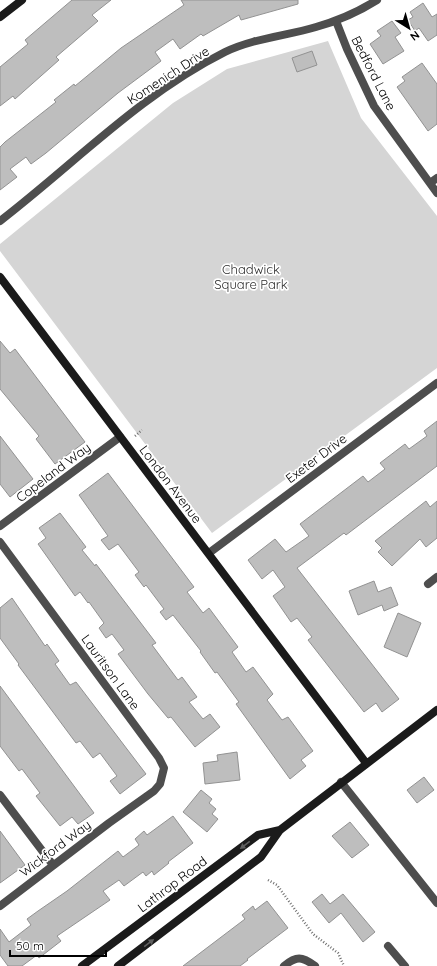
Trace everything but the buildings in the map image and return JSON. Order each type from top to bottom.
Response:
[{"type":"main road","points":[[0,17],[22,0]]},
{"type":"main road","name":"London Avenue","points":[[0,277],[366,763]]},
{"type":"main road","name":"Lathrop Road","points":[[118,966],[261,857],[280,830],[437,710]]},
{"type":"main road","name":"Lathrop Road","points":[[82,966],[258,835],[280,830]]},
{"type":"street","name":"Komenich Drive","points":[[0,221],[141,105],[196,67],[228,51],[258,40],[315,28],[336,21],[376,0]]},
{"type":"street","name":"Bedford Lane","points":[[336,21],[347,49],[374,106],[437,193]]},
{"type":"street","points":[[430,183],[437,178]]},
{"type":"street","name":"Exeter Drive","points":[[209,553],[437,383]]},
{"type":"street","name":"Copeland Way","points":[[0,526],[120,437]]},
{"type":"street","name":"Lauritson Lane","points":[[0,542],[159,758],[164,768],[163,777],[154,791],[126,812]]},
{"type":"street","points":[[428,584],[437,577]]},
{"type":"street","points":[[341,782],[437,903]]},
{"type":"street","points":[[0,794],[53,865]]},
{"type":"street","name":"Wickford Way","points":[[0,906],[126,812]]},
{"type":"street","points":[[388,946],[404,966]]},
{"type":"street","points":[[284,966],[292,959],[301,958],[314,966]]},
{"type":"path","points":[[135,436],[142,430]]},
{"type":"path","points":[[268,880],[277,885],[313,934],[338,953],[344,966]]},
{"type":"green space","name":"Chadwick Square Park","points":[[328,41],[361,118],[437,216],[437,368],[212,533],[0,251],[0,244],[173,103],[227,69]]}]
